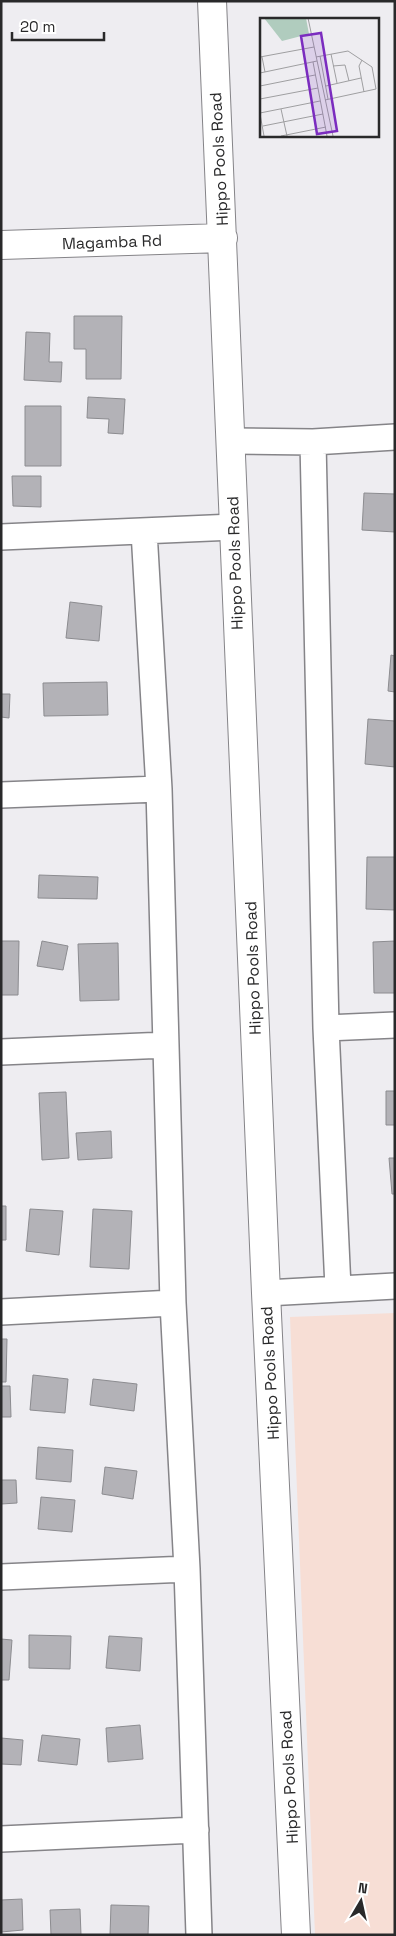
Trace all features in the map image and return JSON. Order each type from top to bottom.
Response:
[{"type":"street","name":"Hippo Pools Road","points":[[212,1],[266,1293],[296,1935]]},
{"type":"street","name":"Magamba Rd","points":[[1,245],[223,238]]},
{"type":"street","points":[[230,441],[313,442],[395,437]]},
{"type":"street","points":[[313,442],[326,1028],[338,1288]]},
{"type":"street","points":[[1,537],[234,527]]},
{"type":"street","points":[[144,531],[159,789],[173,1303],[187,1569],[199,1935]]},
{"type":"street","points":[[1,795],[159,789]]},
{"type":"street","points":[[326,1028],[395,1025]]},
{"type":"street","points":[[1,1052],[166,1046]]},
{"type":"street","points":[[266,1293],[395,1286]]},
{"type":"street","points":[[1,1312],[173,1303]]},
{"type":"street","points":[[1,1577],[187,1569]]},
{"type":"street","points":[[1,1838],[196,1830]]},
{"type":"shaded area","points":[[395,1313],[395,1935],[315,1935],[290,1317]]},
{"type":"building","points":[[74,316],[122,316],[121,379],[86,379],[86,349],[74,349]]},
{"type":"building","points":[[26,332],[50,333],[49,362],[62,362],[61,382],[24,380]]},
{"type":"building","points":[[88,397],[125,399],[123,434],[108,433],[109,419],[87,418]]},
{"type":"building","points":[[25,406],[61,406],[61,466],[25,466]]},
{"type":"building","points":[[12,476],[41,476],[41,507],[13,506]]},
{"type":"building","points":[[364,493],[395,494],[395,532],[362,530]]},
{"type":"building","points":[[70,602],[102,606],[99,641],[66,638]]},
{"type":"building","points":[[391,655],[395,656],[395,692],[388,691]]},
{"type":"building","points":[[107,682],[108,715],[44,716],[43,683]]},
{"type":"building","points":[[1,694],[10,694],[9,718],[1,717]]},
{"type":"building","points":[[368,719],[395,721],[395,767],[365,764]]},
{"type":"building","points":[[367,857],[395,857],[395,910],[366,909]]},
{"type":"building","points":[[39,875],[98,877],[97,899],[38,898]]},
{"type":"building","points":[[1,941],[19,941],[18,995],[1,995]]},
{"type":"building","points":[[42,941],[68,946],[63,970],[37,966]]},
{"type":"building","points":[[395,941],[395,993],[374,993],[373,942]]},
{"type":"building","points":[[118,943],[119,1000],[80,1001],[78,944]]},
{"type":"building","points":[[386,1091],[395,1091],[395,1125],[386,1125]]},
{"type":"building","points":[[66,1092],[69,1158],[42,1160],[39,1093]]},
{"type":"building","points":[[111,1131],[112,1158],[78,1160],[76,1133]]},
{"type":"building","points":[[389,1158],[395,1158],[395,1194],[392,1194]]},
{"type":"building","points":[[1,1206],[6,1206],[6,1240],[1,1240]]},
{"type":"building","points":[[30,1209],[63,1211],[59,1255],[26,1251]]},
{"type":"building","points":[[93,1209],[132,1211],[129,1269],[90,1267]]},
{"type":"building","points":[[1,1339],[7,1339],[6,1382],[1,1382]]},
{"type":"building","points":[[33,1375],[68,1379],[65,1413],[30,1410]]},
{"type":"building","points":[[93,1379],[137,1384],[134,1411],[90,1405]]},
{"type":"building","points":[[1,1386],[10,1386],[11,1417],[1,1417]]},
{"type":"building","points":[[38,1447],[73,1450],[71,1482],[36,1479]]},
{"type":"building","points":[[105,1467],[137,1471],[133,1499],[102,1494]]},
{"type":"building","points":[[1,1480],[16,1480],[17,1503],[1,1504]]},
{"type":"building","points":[[41,1497],[75,1500],[72,1532],[38,1529]]},
{"type":"building","points":[[29,1635],[71,1636],[70,1669],[29,1668]]},
{"type":"building","points":[[109,1636],[142,1638],[140,1671],[106,1668]]},
{"type":"building","points":[[1,1639],[12,1640],[9,1680],[1,1680]]},
{"type":"building","points":[[140,1725],[143,1759],[108,1762],[106,1728]]},
{"type":"building","points":[[42,1735],[80,1739],[77,1765],[38,1761]]},
{"type":"building","points":[[1,1738],[23,1740],[21,1765],[1,1764]]},
{"type":"building","points":[[22,1899],[23,1930],[1,1932],[1,1900]]},
{"type":"building","points":[[111,1905],[149,1906],[148,1935],[110,1935]]},
{"type":"building","points":[[80,1909],[81,1935],[51,1935],[50,1910]]}]
